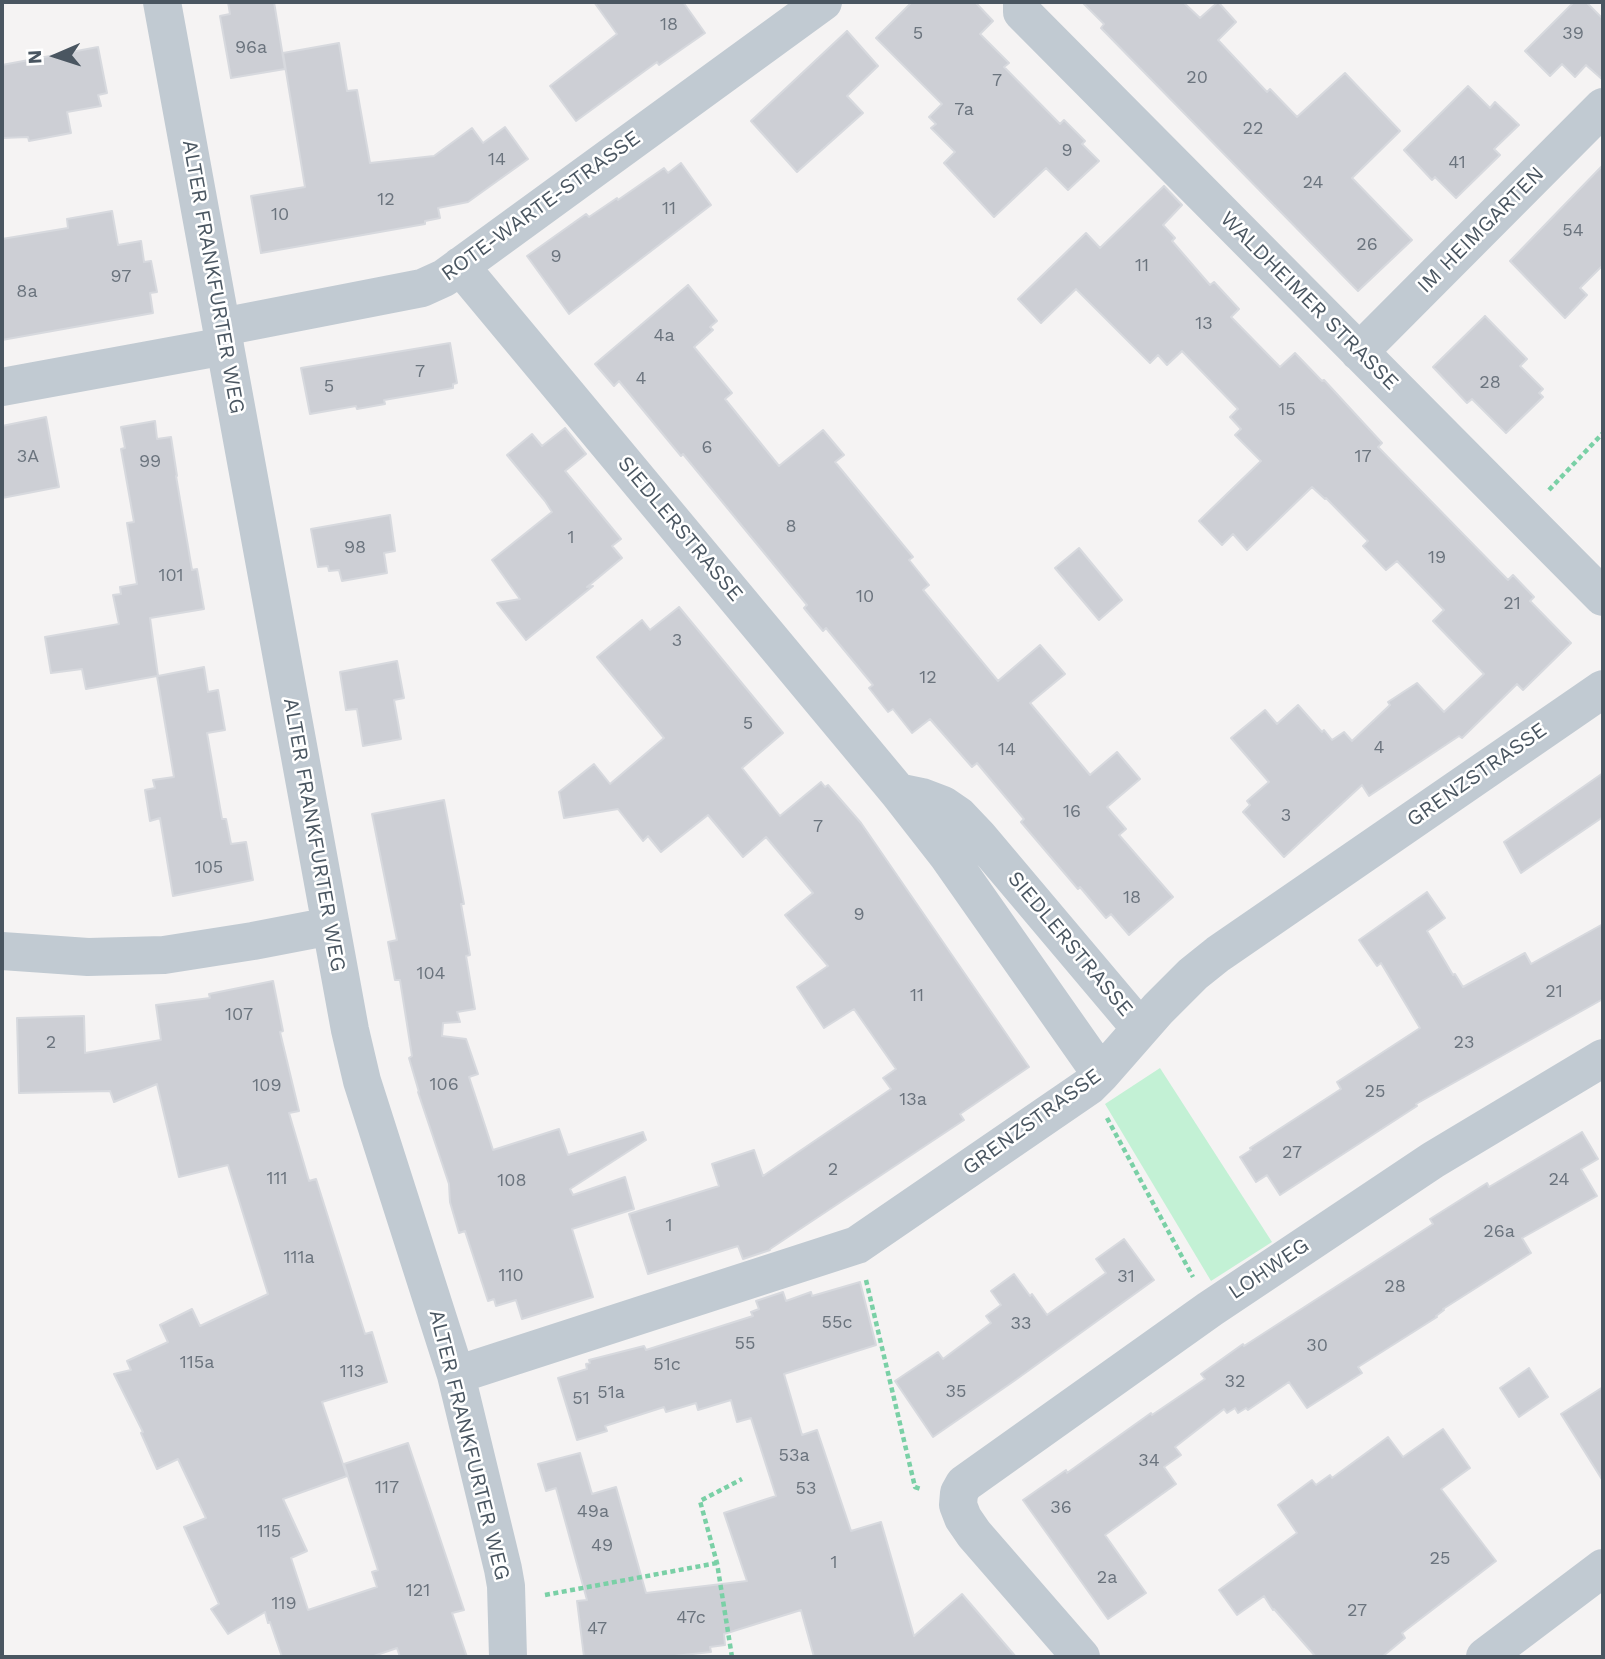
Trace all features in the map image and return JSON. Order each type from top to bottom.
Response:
[{"type":"street","name":"ALTER FRANKFURTER WEG","points":[[162,2],[350,1030],[362,1081],[456,1375],[499,1548],[506,1586],[508,1657]]},
{"type":"street","name":"ROTE-WARTE-STRASSE","points":[[2,387],[422,288],[444,278],[823,2]]},
{"type":"street","name":"WALDHEIMER STRASSE","points":[[1022,2],[1023,12],[1603,597]]},
{"type":"street","name":"IM HEIMGARTEN","points":[[1359,352],[1603,107]]},
{"type":"street","name":"SIEDLERSTRASSE","points":[[460,266],[898,792],[948,856],[1095,1080]]},
{"type":"street","name":"GRENZSTRASSE","points":[[456,1375],[857,1245],[1095,1080],[1158,1009],[1217,954],[1603,689]]},
{"type":"street","name":"SIEDLERSTRASSE","points":[[898,792],[943,805],[959,816],[1140,1028]]},
{"type":"street","points":[[2,951],[88,957],[164,955],[240,944],[331,926]]},
{"type":"street","name":"LOHWEG","points":[[958,1505],[959,1493],[964,1484],[977,1473],[1210,1308],[1433,1160],[1603,1058]]},
{"type":"street","points":[[958,1505],[974,1534],[1081,1657]]},
{"type":"street","points":[[1485,1657],[1603,1568]]},
{"type":"path","points":[[1524,516],[1603,433]]},
{"type":"path","points":[[1095,1080],[1210,1308]]},
{"type":"path","points":[[857,1245],[915,1487],[958,1505]]},
{"type":"path","points":[[732,1657],[716,1563],[700,1501],[742,1479]]},
{"type":"path","points":[[506,1602],[716,1563]]},
{"type":"green space","points":[[1160,1068],[1272,1242],[1211,1281],[1105,1104]]},
{"type":"building","points":[[228,2],[274,2],[285,69],[231,78],[220,16],[230,14]]},
{"type":"building","points":[[594,2],[683,2],[705,33],[659,65],[657,62],[576,121],[550,86],[617,34]]},
{"type":"building","points":[[912,2],[975,2],[993,21],[980,34],[1009,63],[1004,67],[1060,124],[1064,120],[1085,141],[1082,144],[1099,161],[1068,190],[1046,168],[994,217],[944,163],[955,152],[931,128],[936,124],[929,117],[942,104],[876,38]]},
{"type":"building","points":[[1082,2],[1183,2],[1200,18],[1218,2],[1236,22],[1218,40],[1267,92],[1270,89],[1297,117],[1345,73],[1400,131],[1352,178],[1412,240],[1358,291],[1101,28],[1104,24]]},
{"type":"building","points":[[1574,2],[1586,2],[1603,19],[1603,80],[1586,65],[1575,77],[1562,64],[1550,76],[1525,51]]},
{"type":"building","points":[[847,31],[878,66],[847,96],[863,113],[797,172],[751,121]]},
{"type":"building","points":[[339,43],[347,91],[357,90],[370,163],[434,156],[472,128],[483,143],[505,127],[528,159],[468,202],[438,208],[440,218],[425,221],[425,224],[261,253],[251,196],[305,187],[283,53]]},
{"type":"building","points":[[98,47],[107,93],[98,95],[101,106],[67,112],[71,133],[29,141],[28,137],[2,138],[2,65]]},
{"type":"building","points":[[1468,86],[1490,108],[1495,102],[1519,125],[1494,149],[1500,155],[1456,198],[1435,177],[1432,180],[1404,150]]},
{"type":"building","points":[[681,163],[711,205],[569,314],[527,256],[586,214],[589,217],[664,168],[668,173]]},
{"type":"building","points":[[1603,165],[1603,265],[1580,288],[1587,295],[1565,318],[1510,261]]},
{"type":"building","points":[[1164,186],[1182,205],[1163,225],[1175,238],[1172,241],[1210,285],[1214,282],[1239,309],[1231,317],[1280,367],[1295,353],[1324,380],[1382,443],[1378,447],[1508,580],[1513,575],[1534,597],[1530,601],[1571,643],[1523,690],[1517,684],[1462,738],[1459,736],[1369,796],[1362,785],[1284,857],[1243,812],[1250,805],[1247,801],[1269,782],[1231,738],[1265,710],[1277,724],[1298,705],[1332,740],[1344,732],[1352,741],[1390,705],[1388,702],[1417,683],[1444,712],[1484,674],[1433,621],[1444,610],[1397,561],[1386,570],[1363,546],[1368,541],[1312,487],[1247,550],[1233,534],[1222,545],[1199,521],[1261,461],[1235,435],[1241,429],[1230,417],[1238,409],[1182,351],[1167,365],[1158,355],[1150,363],[1076,289],[1041,323],[1018,299],[1086,233],[1100,248]]},
{"type":"building","points":[[112,211],[118,245],[141,241],[144,262],[151,261],[157,292],[150,293],[153,313],[2,340],[2,239],[68,228],[67,219]]},
{"type":"building","points":[[688,285],[717,321],[710,327],[713,330],[694,347],[732,393],[725,399],[779,466],[823,430],[844,455],[835,462],[913,557],[909,560],[929,585],[923,590],[998,681],[1040,645],[1065,674],[1030,703],[1090,775],[1117,752],[1140,779],[1107,807],[1126,829],[1119,835],[1173,897],[1129,935],[1111,914],[1106,918],[1080,887],[1078,889],[1021,822],[1024,819],[977,763],[972,767],[930,719],[912,733],[893,709],[888,712],[869,688],[873,685],[826,628],[823,631],[804,608],[807,605],[683,454],[681,456],[619,381],[614,386],[595,364]]},
{"type":"building","points":[[1485,316],[1527,359],[1520,366],[1543,389],[1539,393],[1543,397],[1506,433],[1472,399],[1467,403],[1433,367]]},
{"type":"building","points":[[450,343],[457,383],[453,384],[453,388],[384,400],[385,404],[310,414],[301,368]]},
{"type":"building","points":[[46,417],[59,487],[2,498],[2,426]]},
{"type":"building","points":[[155,421],[157,439],[171,437],[192,570],[197,569],[204,609],[150,618],[158,676],[204,667],[208,692],[218,690],[225,730],[207,733],[222,819],[226,819],[231,844],[246,842],[253,880],[173,896],[160,818],[150,821],[145,790],[155,788],[153,780],[174,777],[157,676],[86,689],[82,669],[51,673],[45,637],[119,624],[113,595],[121,594],[120,587],[137,584],[127,523],[134,522],[121,449],[125,448],[121,427]]},
{"type":"building","points":[[565,428],[586,454],[565,471],[621,539],[612,546],[622,558],[587,587],[593,586],[526,640],[497,603],[520,599],[492,560],[552,512],[507,455],[532,434],[542,446]]},
{"type":"building","points":[[390,515],[395,551],[384,553],[387,573],[342,581],[339,570],[329,571],[328,566],[318,567],[311,529]]},
{"type":"building","points":[[1079,548],[1122,600],[1099,620],[1055,568]]},
{"type":"building","points":[[679,607],[783,733],[742,768],[780,816],[821,782],[825,787],[828,785],[861,823],[1029,1067],[960,1114],[964,1120],[770,1250],[743,1259],[738,1246],[648,1274],[629,1214],[719,1186],[712,1164],[754,1150],[763,1176],[891,1089],[883,1078],[896,1069],[854,1009],[824,1028],[797,987],[828,966],[785,915],[813,893],[766,837],[743,857],[708,815],[661,852],[648,836],[643,841],[618,809],[564,818],[559,792],[594,764],[610,784],[664,738],[597,657],[642,620],[650,630]]},
{"type":"building","points":[[397,661],[404,698],[394,700],[401,739],[363,746],[357,709],[346,710],[340,672]]},
{"type":"building","points":[[1603,773],[1603,817],[1521,873],[1504,842]]},
{"type":"building","points":[[444,800],[464,904],[461,904],[470,955],[466,956],[475,1009],[457,1012],[460,1022],[443,1023],[442,1036],[466,1039],[478,1074],[469,1077],[493,1150],[559,1129],[568,1155],[643,1132],[646,1140],[570,1189],[573,1195],[625,1177],[634,1209],[572,1229],[593,1297],[522,1319],[516,1300],[496,1306],[494,1299],[488,1301],[465,1231],[459,1233],[450,1202],[449,1184],[409,1058],[412,1056],[400,980],[395,980],[388,942],[397,940],[372,814]]},
{"type":"building","points":[[1427,892],[1445,918],[1427,931],[1463,987],[1525,953],[1531,964],[1603,924],[1603,999],[1416,1104],[1417,1106],[1280,1195],[1267,1175],[1256,1182],[1240,1157],[1341,1089],[1337,1082],[1420,1028],[1381,963],[1377,966],[1359,940]]},
{"type":"building","points":[[273,981],[283,1031],[280,1032],[299,1111],[289,1113],[309,1181],[316,1179],[365,1334],[372,1332],[387,1382],[322,1402],[347,1476],[283,1499],[307,1551],[291,1558],[308,1610],[377,1587],[372,1572],[378,1570],[344,1464],[408,1443],[464,1610],[452,1613],[467,1657],[400,1657],[397,1648],[371,1657],[282,1657],[265,1612],[228,1634],[211,1609],[219,1604],[184,1527],[206,1518],[178,1459],[157,1469],[141,1433],[143,1432],[114,1374],[131,1370],[127,1361],[168,1342],[160,1325],[192,1309],[200,1326],[268,1294],[228,1165],[179,1177],[157,1084],[114,1102],[110,1091],[19,1093],[17,1018],[84,1016],[85,1053],[161,1040],[156,1005],[210,998],[209,994]]},
{"type":"building","points":[[1582,1132],[1598,1159],[1581,1169],[1597,1196],[1522,1238],[1531,1253],[1358,1367],[1362,1373],[1307,1408],[1289,1382],[1248,1410],[1246,1408],[1238,1413],[1235,1408],[1227,1413],[1224,1409],[1175,1447],[1181,1455],[1164,1467],[1176,1484],[1105,1535],[1146,1593],[1108,1619],[1023,1500],[1205,1379],[1201,1374],[1243,1344],[1244,1346],[1433,1224],[1430,1219],[1487,1183],[1489,1187]]},
{"type":"building","points":[[1124,1239],[1154,1280],[933,1437],[895,1381],[938,1352],[943,1359],[991,1323],[986,1316],[1001,1305],[991,1291],[1014,1274],[1047,1315],[1106,1273],[1096,1259]]},
{"type":"building","points":[[860,1282],[876,1345],[784,1374],[802,1435],[817,1430],[851,1531],[881,1522],[914,1636],[962,1594],[1016,1657],[814,1657],[801,1610],[724,1634],[725,1645],[710,1647],[711,1652],[665,1657],[584,1657],[577,1601],[587,1600],[556,1488],[546,1491],[538,1464],[580,1453],[592,1494],[616,1487],[646,1593],[747,1581],[724,1513],[776,1496],[751,1418],[737,1422],[731,1400],[698,1410],[696,1403],[666,1412],[664,1407],[605,1426],[607,1431],[577,1440],[558,1378],[587,1369],[589,1360],[644,1346],[646,1350],[753,1316],[751,1312],[759,1309],[756,1301],[783,1292],[786,1301],[811,1292],[812,1296]]},
{"type":"building","points":[[1529,1368],[1548,1397],[1519,1417],[1500,1388]]},
{"type":"building","points":[[1603,1387],[1603,1481],[1561,1414]]},
{"type":"building","points":[[1443,1429],[1470,1468],[1441,1489],[1496,1561],[1402,1633],[1405,1638],[1382,1657],[1316,1657],[1273,1610],[1264,1596],[1237,1615],[1219,1590],[1297,1533],[1278,1505],[1312,1480],[1316,1485],[1330,1475],[1332,1478],[1388,1437],[1403,1457]]}]
